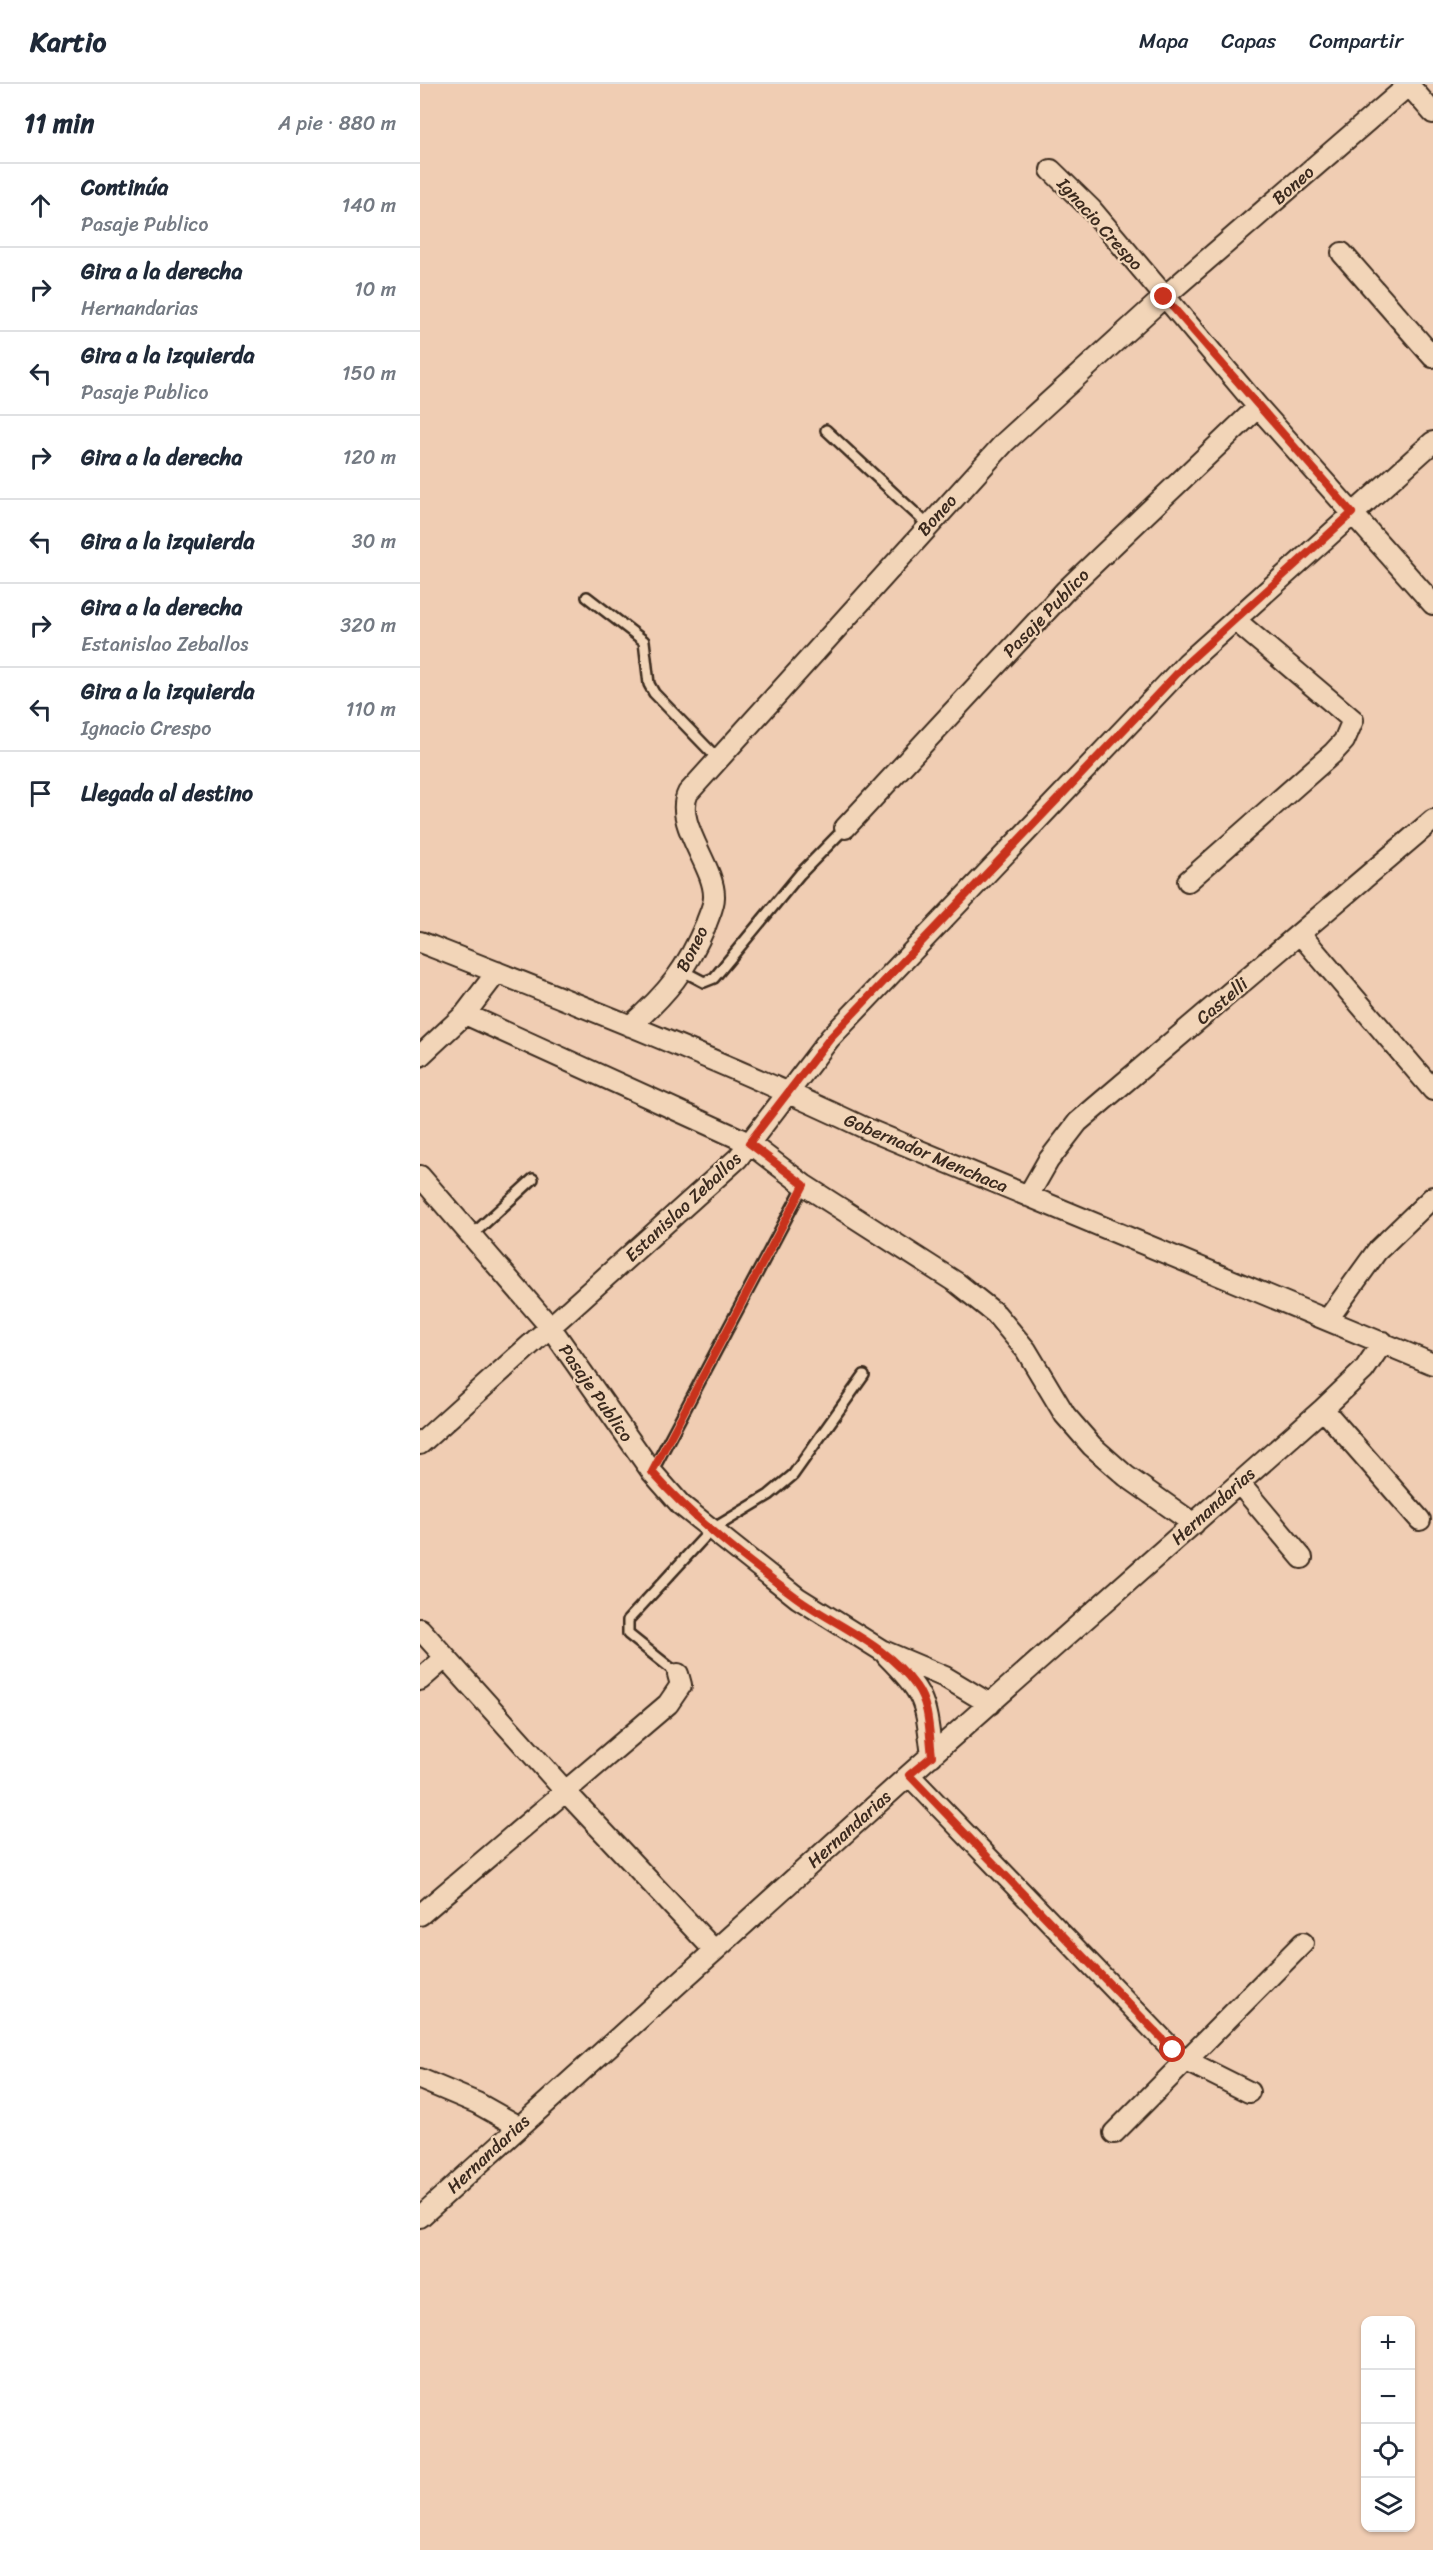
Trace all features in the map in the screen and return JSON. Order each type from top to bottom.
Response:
[{"type":"street","points":[[1409,84],[1433,113]]},
{"type":"street","name":"Boneo","points":[[630,1026],[653,1006],[684,971],[702,933],[715,897],[683,809],[684,800],[717,758],[1005,442],[1164,297],[1409,84]]},
{"type":"street","name":"Ignacio Crespo","points":[[1051,170],[1091,209],[1258,407],[1433,604]]},
{"type":"street","points":[[1342,253],[1433,357]]},
{"type":"street","name":"Pasaje Publico","points":[[845,828],[1065,591],[1258,407]]},
{"type":"street","name":"Estanislao Zeballos","points":[[424,1433],[551,1328],[738,1158],[830,1038],[1187,663],[1433,442]]},
{"type":"street","points":[[1188,881],[1333,753],[1344,741],[1353,720],[1235,620]]},
{"type":"street","name":"Castelli","points":[[1028,1196],[1048,1161],[1078,1122],[1301,935],[1433,820]]},
{"type":"street","points":[[1301,935],[1433,1090]]},
{"type":"street","name":"Gobernador Menchaca","points":[[420,942],[789,1092],[867,1129],[1433,1364]]},
{"type":"street","points":[[420,1056],[465,1014],[497,972]]},
{"type":"street","points":[[465,1014],[749,1143],[804,1185],[957,1283],[996,1314],[1026,1350],[1065,1415],[1092,1446],[1126,1476],[1194,1524]]},
{"type":"street","name":"Pasaje Publico","points":[[420,1176],[551,1328],[652,1472],[681,1505],[798,1598],[881,1650],[945,1677],[990,1704]]},
{"type":"street","points":[[1328,1319],[1377,1251],[1433,1197]]},
{"type":"street","name":"Hernandarias","points":[[420,2217],[909,1775],[1323,1409],[1364,1370],[1383,1342]]},
{"type":"street","points":[[1323,1409],[1420,1520]]},
{"type":"street","points":[[1239,1483],[1302,1558]]},
{"type":"street","points":[[420,1629],[566,1792],[714,1950]]},
{"type":"street","name":"Pasaje Publico","points":[[881,1650],[916,1686],[926,1705],[932,1756]]},
{"type":"street","points":[[420,1680],[445,1658]]},
{"type":"street","points":[[420,1915],[668,1704],[681,1685],[678,1674]]},
{"type":"street","points":[[909,1775],[1187,2061],[1249,2092]]},
{"type":"street","points":[[1114,2133],[1303,1943]]},
{"type":"street","points":[[420,2079],[477,2103],[518,2126]]},
{"type":"lane","points":[[826,430],[928,525]]},
{"type":"lane","points":[[586,597],[644,641],[649,684],[654,693],[717,758]]},
{"type":"lane","points":[[684,971],[704,982],[714,978],[800,874],[845,828]]},
{"type":"lane","points":[[471,1236],[533,1179]]},
{"type":"lane","points":[[652,1472],[804,1185]]},
{"type":"lane","points":[[678,1674],[628,1634],[628,1620],[711,1530],[769,1495],[793,1475],[864,1375]]},
{"type":"route","points":[[1164,297],[1352,513],[1187,663],[830,1038],[749,1143],[804,1185],[652,1472],[681,1505],[711,1530],[798,1598],[881,1650],[916,1686],[926,1705],[932,1756],[909,1775],[1173,2050]]}]
